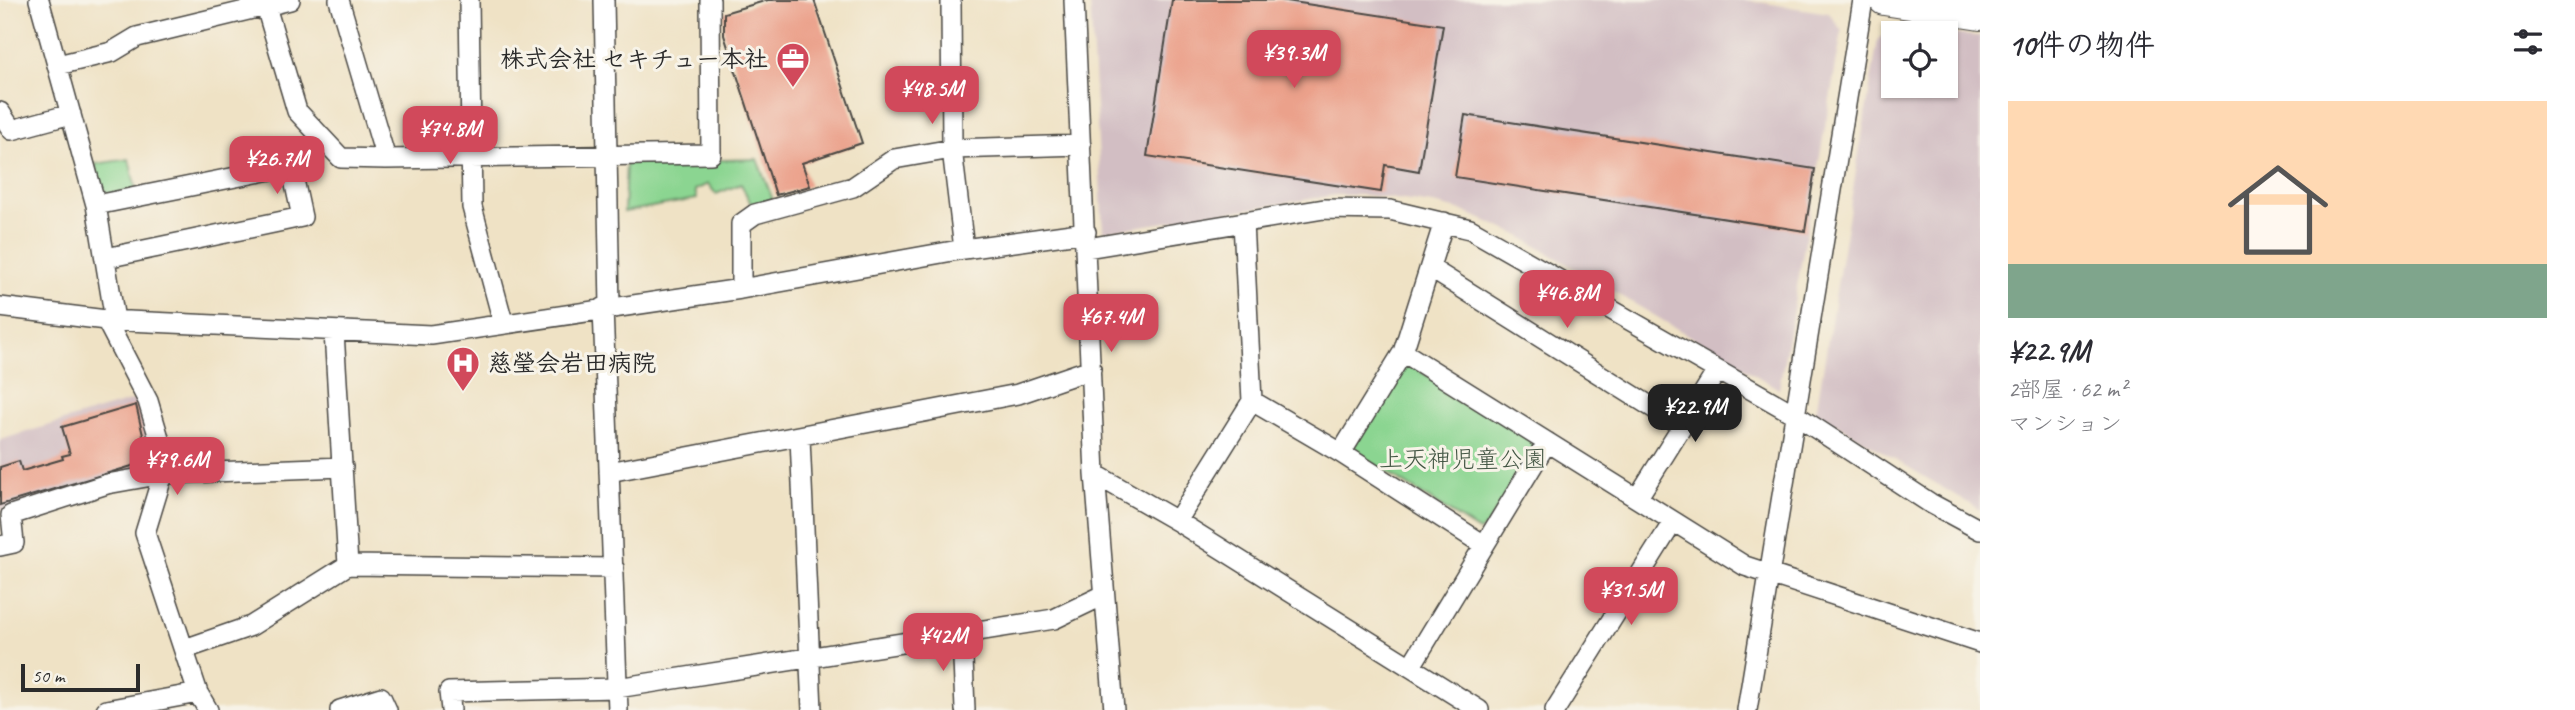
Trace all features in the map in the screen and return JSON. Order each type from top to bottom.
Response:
[{"type":"highway","points":[[1884,0],[1980,15]]},
{"type":"street","points":[[39,0],[96,205],[106,258],[111,320],[148,401],[159,438],[163,474],[145,533],[203,701],[106,710]]},
{"type":"street","points":[[58,65],[112,52],[136,37],[264,3],[290,0]]},
{"type":"street","points":[[338,0],[386,159]]},
{"type":"street","points":[[469,0],[471,207],[503,322]]},
{"type":"street","points":[[604,0],[609,472],[618,710]]},
{"type":"street","points":[[264,3],[297,111],[341,158],[386,159],[711,153],[710,0]]},
{"type":"street","points":[[951,0],[952,149],[964,249]]},
{"type":"street","points":[[1074,0],[1095,474],[1115,710]]},
{"type":"street","points":[[1747,710],[1863,0]]},
{"type":"street","points":[[0,112],[12,130],[71,114]]},
{"type":"street","points":[[741,289],[741,224],[755,214],[853,187],[894,159],[952,149],[1081,145]]},
{"type":"street","points":[[96,205],[291,166],[302,217],[106,258]]},
{"type":"street","points":[[0,307],[111,320],[431,335],[503,322],[741,289],[964,249],[1086,240],[1356,207],[1390,210],[1470,229],[1510,250],[1794,414],[1930,503],[1980,530]]},
{"type":"street","points":[[1177,521],[1252,401],[1243,222]]},
{"type":"street","points":[[1341,453],[1403,352],[1444,222]]},
{"type":"street","points":[[1430,268],[1682,426]]},
{"type":"street","points":[[334,332],[348,565]]},
{"type":"street","points":[[1403,352],[1745,566],[1769,576],[1980,642]]},
{"type":"street","points":[[609,472],[800,438],[1018,394],[1091,369]]},
{"type":"street","points":[[1638,497],[1717,371]]},
{"type":"street","points":[[1252,401],[1341,453],[1484,545]]},
{"type":"street","points":[[800,438],[813,710]]},
{"type":"street","points":[[1411,666],[1547,442]]},
{"type":"street","points":[[0,546],[14,542],[11,515],[107,484],[163,474],[343,467]]},
{"type":"street","points":[[1095,474],[1177,521],[1479,710]]},
{"type":"street","points":[[1555,710],[1673,522]]},
{"type":"street","points":[[185,649],[251,626],[348,565],[614,568]]},
{"type":"street","points":[[451,710],[449,692],[617,688],[1054,619],[1104,595]]},
{"type":"street","points":[[962,634],[965,710]]},
{"type":"street","points":[[340,710],[381,697],[387,710]]},
{"type":"shaded area","points":[[1090,0],[1745,0],[1829,13],[1842,31],[1779,389],[1518,235],[1463,211],[1433,204],[1365,195],[1335,195],[1103,232]]},
{"type":"shaded area","points":[[1958,35],[1980,36],[1980,510],[1816,412],[1878,39],[1881,37],[1881,98],[1958,98]]},
{"type":"shaded area","points":[[140,398],[156,467],[0,511],[0,440]]},
{"type":"green space","points":[[129,159],[136,190],[111,195],[100,188],[95,164]]},
{"type":"green space","points":[[757,159],[773,200],[752,206],[741,184],[716,194],[708,184],[695,190],[697,199],[624,212],[626,163]]},
{"type":"green space","name":"上天神児童公園","points":[[1410,365],[1534,441],[1534,449],[1486,527],[1479,531],[1357,453],[1353,447],[1403,366]]},
{"type":"building","name":"株式会社 セキチュー本社","points":[[768,0],[814,0],[862,143],[802,163],[810,186],[776,195],[724,35],[724,13]]},
{"type":"building","points":[[1172,0],[1280,0],[1443,25],[1419,171],[1385,165],[1381,192],[1147,156]]},
{"type":"building","points":[[1465,115],[1815,169],[1805,231],[1455,177]]},
{"type":"building","points":[[136,405],[149,461],[0,505],[0,467],[19,461],[22,471],[63,459],[62,456],[70,454],[62,427]]},
{"type":"place","name":"株式会社 セキチュー本社","points":[[793,89]]},
{"type":"place","name":"慈瑩会岩田病院","points":[[463,393]]}]
